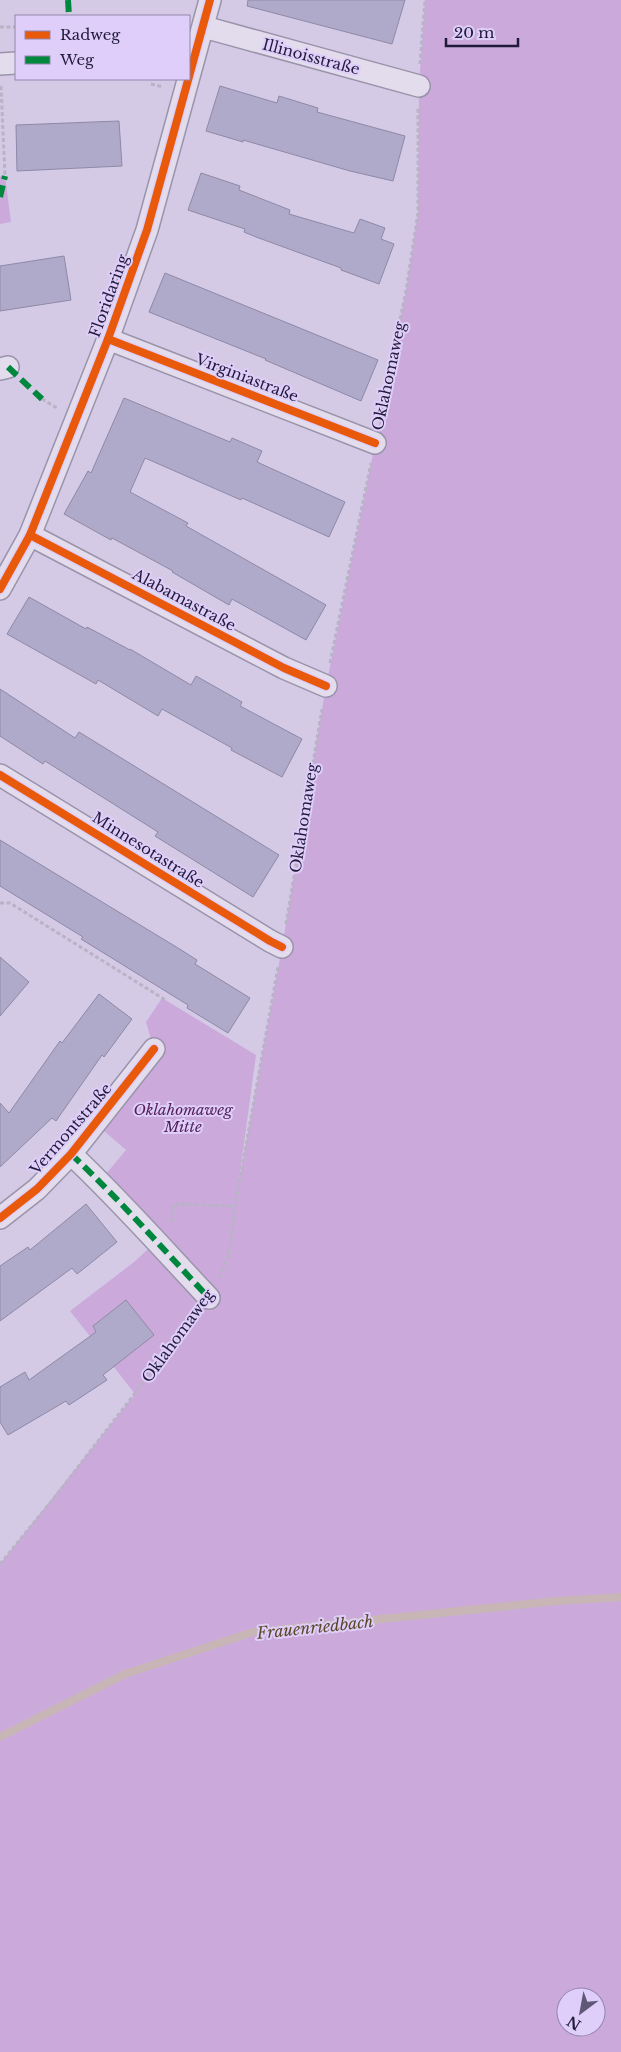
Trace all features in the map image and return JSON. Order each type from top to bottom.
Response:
[{"type":"street","name":"Floridaring","points":[[190,77],[210,0]]},
{"type":"street","name":"Illinoisstraße","points":[[204,27],[419,86]]},
{"type":"street","points":[[0,64],[15,63]]},
{"type":"street","name":"Floridaring","points":[[0,589],[30,535],[108,339],[147,230],[189,80]]},
{"type":"street","name":"Virginiastraße","points":[[108,339],[375,443]]},
{"type":"street","name":"Alabamastraße","points":[[30,535],[284,668],[326,686]]},
{"type":"street","name":"Minnesotastraße","points":[[0,775],[261,936],[282,947]]},
{"type":"street","name":"Vermontstraße","points":[[0,1218],[37,1189],[71,1154],[154,1049]]},
{"type":"street","name":"Vermontstraße","points":[[71,1154],[100,1181],[209,1298]]},
{"type":"path","points":[[0,27],[15,27]]},
{"type":"path","points":[[0,82],[5,176]]},
{"type":"path","points":[[42,399],[64,412]]},
{"type":"path","points":[[0,903],[10,903],[167,1001]]},
{"type":"path","points":[[157,1241],[171,1224],[174,1204],[235,1206]]},
{"type":"green space","name":"Oklahomaweg Mitte","points":[[425,0],[621,0],[621,2052],[0,2052],[0,1564],[135,1394],[70,1311],[134,1262],[157,1241],[100,1181],[126,1150],[96,1124],[154,1049],[146,1022],[162,998],[256,1055],[239,1181],[282,947],[326,686],[406,291],[418,213],[419,86]]},
{"type":"green space","points":[[0,176],[5,176],[11,222],[0,224]]},
{"type":"building","points":[[248,0],[405,0],[392,44],[247,6]]},
{"type":"building","points":[[220,86],[277,103],[279,96],[318,108],[317,112],[405,136],[393,181],[206,131]]},
{"type":"building","points":[[119,121],[122,166],[17,171],[16,125]]},
{"type":"building","points":[[201,173],[240,186],[239,190],[290,210],[289,214],[354,233],[360,219],[385,228],[381,239],[394,244],[379,284],[256,237],[244,232],[245,229],[188,210]]},
{"type":"building","points":[[64,256],[71,300],[0,311],[0,266]]},
{"type":"building","points":[[165,273],[378,360],[361,401],[266,359],[149,312]]},
{"type":"building","points":[[124,398],[230,442],[232,438],[262,451],[257,462],[345,502],[329,537],[242,498],[241,500],[145,458],[130,492],[188,523],[186,526],[326,605],[306,640],[232,599],[229,605],[173,571],[64,514],[88,471],[91,473]]},
{"type":"building","points":[[29,597],[86,629],[87,627],[130,649],[191,685],[196,676],[242,702],[240,706],[302,739],[282,777],[231,750],[232,748],[162,709],[158,716],[98,680],[96,684],[7,634]]},
{"type":"building","points":[[0,689],[75,738],[79,732],[279,855],[253,897],[155,836],[158,832],[45,761],[43,764],[0,736]]},
{"type":"building","points":[[0,840],[197,960],[195,964],[250,998],[228,1033],[187,1008],[188,1005],[81,939],[83,937],[0,886]]},
{"type":"building","points":[[0,957],[29,982],[0,1016]]},
{"type":"building","points":[[99,994],[132,1019],[104,1057],[102,1055],[56,1121],[52,1118],[0,1167],[0,1103],[9,1113],[60,1041],[62,1043]]},
{"type":"building","points":[[86,1204],[117,1242],[77,1274],[72,1268],[0,1321],[0,1266],[28,1247],[30,1250]]},
{"type":"building","points":[[126,1300],[154,1335],[103,1375],[107,1380],[69,1405],[66,1401],[8,1435],[0,1422],[0,1387],[25,1372],[29,1380],[96,1332],[93,1326]]},
{"type":"waterway","name":"Frauenriedbach","points":[[0,1737],[125,1674],[253,1632],[558,1601],[621,1597]]},
{"type":"marked path","points":[[68,0],[69,15]]},
{"type":"marked path","points":[[0,197],[5,176]]},
{"type":"marked path","points":[[8,367],[42,399]]},
{"type":"marked path","points":[[71,1154],[124,1207],[209,1298]]},
{"type":"cycle path","points":[[190,73],[210,0]]},
{"type":"cycle path","points":[[0,589],[30,535],[108,339],[147,230],[188,80]]},
{"type":"cycle path","points":[[108,339],[375,443]]},
{"type":"cycle path","points":[[30,535],[284,668],[326,686]]},
{"type":"cycle path","points":[[0,775],[282,947]]},
{"type":"cycle path","points":[[0,1218],[37,1189],[71,1154],[154,1049]]}]
